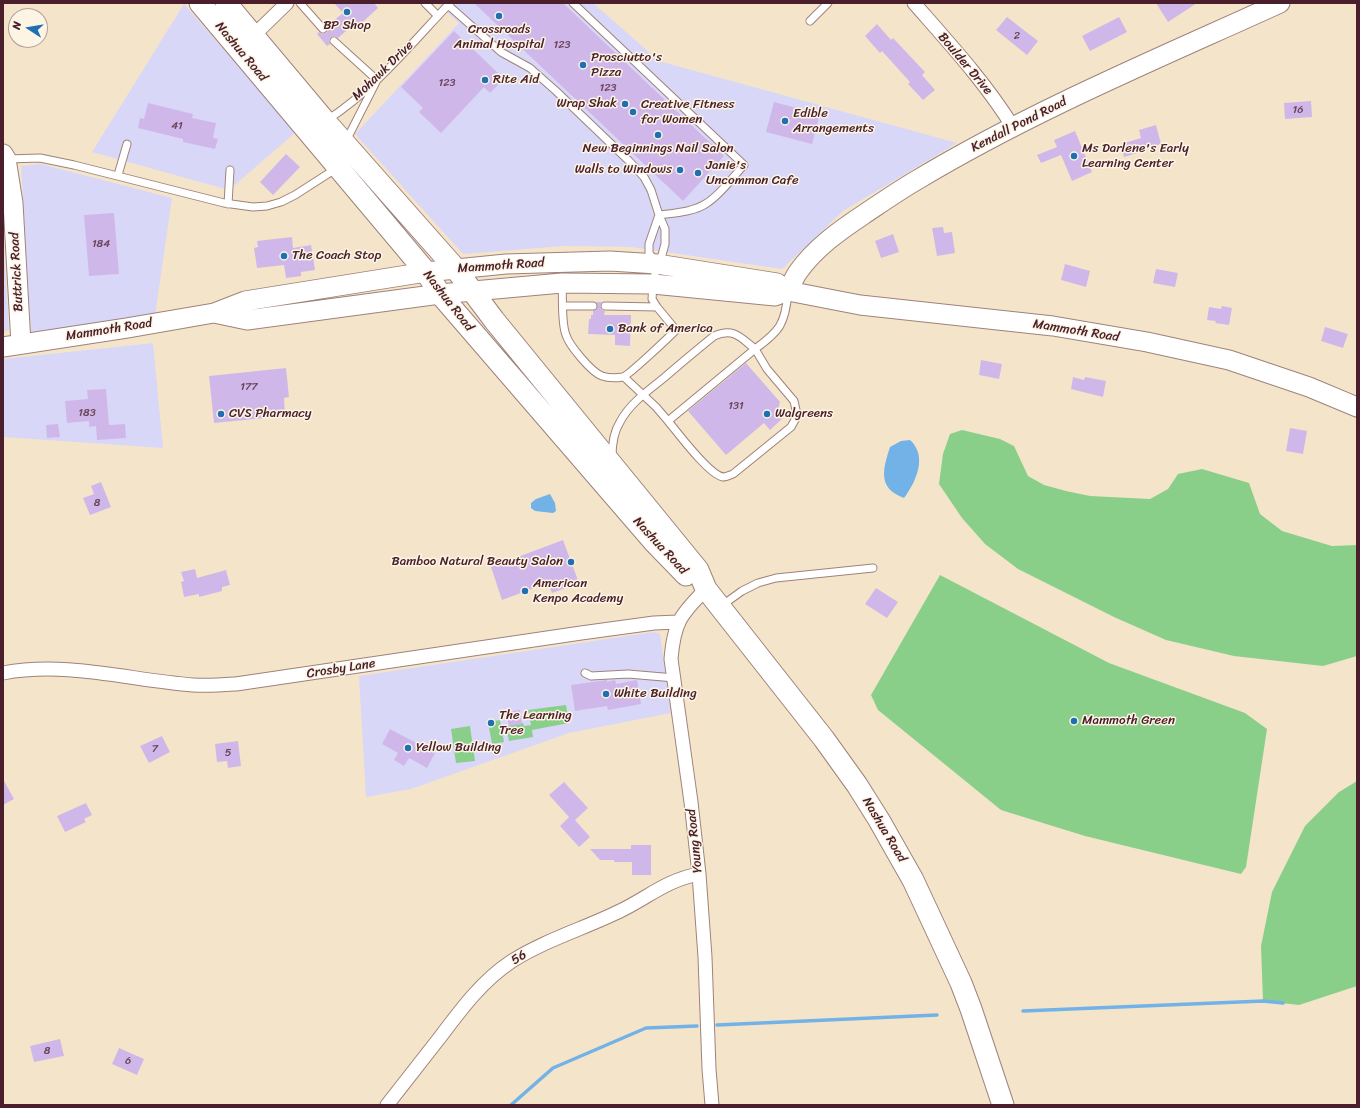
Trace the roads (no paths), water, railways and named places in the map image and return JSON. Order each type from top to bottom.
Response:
[{"type":"main road","name":"Nashua Road","points":[[200,3],[337,168],[426,272],[440,294],[654,542],[688,577],[706,589]]},
{"type":"main road","name":"Nashua Road","points":[[226,3],[325,121],[455,268],[494,320],[698,570],[706,589],[807,717],[857,785],[880,820],[913,880],[961,983],[1002,1105]]},
{"type":"main road","name":"Kendall Pond Road","points":[[788,291],[797,273],[823,244],[895,193],[942,165],[1013,127],[1091,89],[1280,3]]},
{"type":"main road","name":"Buttrick Road","points":[[5,156],[13,203],[12,345]]},
{"type":"main road","name":"Mammoth Road","points":[[12,345],[127,328],[214,313],[244,301],[426,272],[506,264],[610,261],[658,264],[777,283],[788,291],[860,305],[1053,326],[1147,342],[1229,360],[1309,386],[1357,407]]},
{"type":"main road","name":"Mammoth Road","points":[[214,313],[247,320],[440,294],[562,283],[653,284],[775,296],[788,291]]},
{"type":"street","points":[[239,49],[287,3]]},
{"type":"street","name":"Boulder Drive","points":[[914,3],[969,66],[1002,109],[1013,127]]},
{"type":"street","name":"Young Road","points":[[706,589],[693,602],[678,622],[673,639],[671,659],[675,678],[699,874],[712,1105]]},
{"type":"street","name":"Crosby Lane","points":[[3,672],[27,669],[68,669],[193,685],[236,684],[588,632],[654,623],[678,622]]},
{"type":"street","name":"56","points":[[387,1105],[470,998],[489,979],[511,962],[547,942],[622,910],[670,882],[699,874]]},
{"type":"lane","points":[[300,3],[323,29]]},
{"type":"lane","points":[[425,3],[438,16]]},
{"type":"lane","points":[[574,3],[744,165],[707,204],[698,208],[659,215]]},
{"type":"lane","points":[[810,21],[828,3]]},
{"type":"lane","points":[[449,4],[501,52],[530,68],[556,91],[644,177],[651,190],[659,215],[666,229],[665,244],[653,284],[652,299],[676,330],[624,377],[610,378],[601,376],[594,371],[574,349],[566,335],[562,283]]},
{"type":"lane","name":"Mohawk Drive","points":[[325,121],[342,110],[377,80],[449,4]]},
{"type":"lane","points":[[334,41],[377,80],[345,144]]},
{"type":"lane","points":[[118,175],[127,144]]},
{"type":"lane","points":[[5,156],[40,158],[74,164],[228,204],[253,207],[267,206],[281,202],[295,195],[337,168]]},
{"type":"lane","points":[[228,204],[230,170]]},
{"type":"lane","points":[[658,264],[649,253],[649,244],[659,215]]},
{"type":"lane","points":[[668,421],[778,330],[786,312],[788,291]]},
{"type":"lane","points":[[563,306],[593,306]]},
{"type":"lane","points":[[605,306],[657,307]]},
{"type":"lane","points":[[612,464],[612,443],[617,427],[627,411],[643,395],[714,336],[723,332],[730,332],[738,335],[755,349],[767,369],[794,401],[796,418],[791,427],[732,474],[724,477],[717,474],[704,464],[656,407],[643,395],[624,377]]},
{"type":"lane","points":[[720,607],[758,583],[776,578],[873,568]]},
{"type":"lane","points":[[585,673],[591,676],[628,674],[675,678]]},
{"type":"water","points":[[910,440],[915,446],[919,461],[916,477],[904,498],[895,494],[889,489],[884,477],[884,470],[890,447],[901,441]]},
{"type":"water","points":[[550,494],[555,503],[556,511],[553,513],[535,511],[531,508],[531,503],[536,499]]},
{"type":"waterway","points":[[1023,1011],[1263,1001],[1283,1003]]},
{"type":"waterway","points":[[717,1025],[937,1015]]},
{"type":"waterway","points":[[511,1105],[553,1068],[646,1028],[697,1026]]},
{"type":"place","name":"BP Shop","points":[[347,12]]},
{"type":"place","name":"Crossroads Animal Hospital","points":[[499,16]]},
{"type":"place","name":"Prosciutto's Pizza","points":[[583,65]]},
{"type":"place","name":"Rite Aid","points":[[485,80]]},
{"type":"place","name":"Wrap Shak","points":[[625,104]]},
{"type":"place","name":"Creative Fitness for Women","points":[[633,112]]},
{"type":"place","name":"Edible Arrangements","points":[[785,121]]},
{"type":"place","name":"New Beginnings Nail Salon","points":[[658,135]]},
{"type":"place","name":"Ms Darlene's Early Learning Center","points":[[1074,156]]},
{"type":"place","name":"Walls to Windows","points":[[680,170]]},
{"type":"place","name":"Janie's Uncommon Cafe","points":[[698,173]]},
{"type":"place","name":"The Coach Stop","points":[[284,256]]},
{"type":"place","name":"Bank of America","points":[[610,329]]},
{"type":"place","name":"CVS Pharmacy","points":[[221,414]]},
{"type":"place","name":"Walgreens","points":[[767,414]]},
{"type":"place","name":"Bamboo Natural Beauty Salon","points":[[571,562]]},
{"type":"place","name":"American Kenpo Academy","points":[[525,591]]},
{"type":"place","name":"White Building","points":[[606,694]]},
{"type":"place","name":"Mammoth Green","points":[[1074,721]]},
{"type":"place","name":"The Learning Tree","points":[[491,723]]},
{"type":"place","name":"Yellow Building","points":[[408,748]]}]
